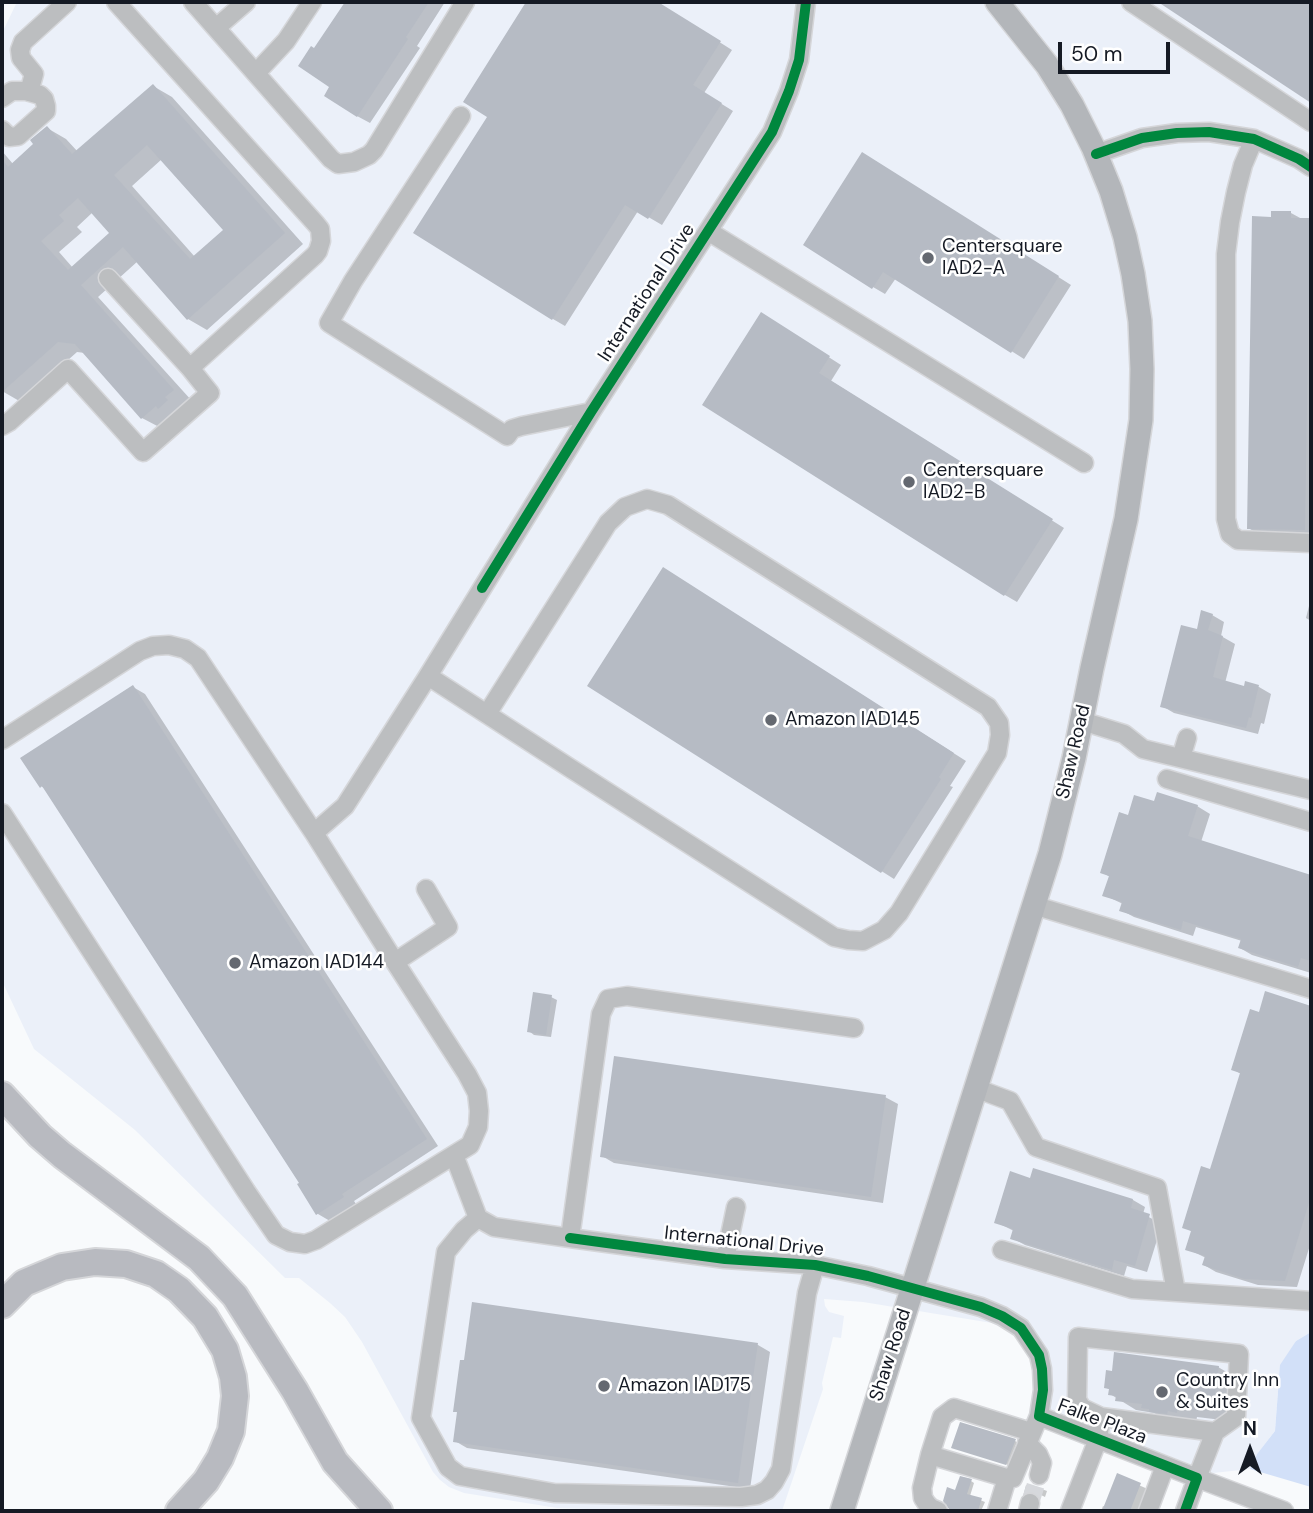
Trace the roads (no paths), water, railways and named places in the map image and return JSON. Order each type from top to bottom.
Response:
[{"type":"highway","points":[[2,1095],[55,1149],[199,1258],[234,1296],[295,1391],[335,1462],[379,1511]]},
{"type":"highway","points":[[2,1305],[24,1283],[62,1266],[95,1262],[126,1264],[156,1273],[179,1290],[205,1317],[225,1350],[233,1377],[235,1396],[231,1431],[220,1458],[206,1481],[179,1511]]},
{"type":"main road","name":"Shaw Road","points":[[842,1511],[1050,854],[1074,758],[1126,519],[1141,420],[1140,321],[1125,237],[1111,191],[1072,105],[1047,65],[997,2]]},
{"type":"main road","points":[[850,1483],[851,1511]]},
{"type":"street","points":[[11,91],[34,74],[21,58],[23,42],[67,2]]},
{"type":"street","points":[[117,2],[316,223],[321,235],[315,255],[190,368]]},
{"type":"street","points":[[193,2],[338,164],[354,162],[374,150],[465,2]]},
{"type":"street","points":[[216,28],[246,2]]},
{"type":"street","points":[[256,73],[286,41],[312,2]]},
{"type":"street","name":"International Drive","points":[[314,833],[345,806],[591,412],[772,132],[799,60],[806,2]]},
{"type":"street","points":[[1131,2],[1311,122]]},
{"type":"street","points":[[2,130],[9,137],[18,136],[46,111],[44,99],[40,95],[11,91]]},
{"type":"street","points":[[461,116],[353,281],[329,323],[507,436],[512,429],[522,426],[591,412]]},
{"type":"street","points":[[1096,154],[1142,138],[1209,132],[1254,139],[1311,167]]},
{"type":"street","points":[[1254,139],[1243,165],[1226,254],[1226,519],[1230,534],[1238,540],[1311,543]]},
{"type":"street","points":[[708,231],[1084,463]]},
{"type":"street","points":[[2,426],[68,369],[143,452],[209,393],[190,368],[108,278]]},
{"type":"street","points":[[428,676],[487,714],[834,937],[848,940],[863,941],[884,930],[899,913],[997,753],[1000,735],[999,723],[988,707],[668,505],[647,499],[625,507],[608,523],[487,714]]},
{"type":"street","points":[[2,740],[140,651],[153,646],[169,645],[186,649],[198,658],[314,833],[467,1074],[477,1093],[478,1127],[470,1145],[316,1240],[305,1244],[276,1236],[2,813]]},
{"type":"street","points":[[1082,721],[1124,734],[1143,749],[1311,790]]},
{"type":"street","points":[[1181,758],[1187,738]]},
{"type":"street","points":[[1167,779],[1311,822]]},
{"type":"street","points":[[395,962],[448,927],[426,889]]},
{"type":"street","points":[[1033,905],[1311,989]]},
{"type":"street","points":[[570,1238],[601,1014],[608,999],[627,996],[854,1028]]},
{"type":"street","points":[[975,1088],[1010,1101],[1036,1147],[1157,1188],[1176,1292]]},
{"type":"street","points":[[454,1155],[478,1218],[446,1252],[421,1418],[448,1467],[460,1476],[554,1493],[741,1497],[757,1495],[766,1490],[781,1469],[807,1293],[815,1265]]},
{"type":"street","points":[[725,1259],[736,1207]]},
{"type":"street","name":"International Drive","points":[[478,1218],[494,1227],[570,1238],[725,1259],[815,1265],[913,1289]]},
{"type":"street","points":[[1002,1250],[1132,1289],[1311,1301]]},
{"type":"street","name":"Falke Plaza","points":[[913,1289],[981,1307],[1021,1328],[1040,1355],[1042,1369],[1042,1390],[1032,1431],[1098,1438],[1284,1511]]},
{"type":"street","points":[[1185,1511],[1215,1432],[1236,1417],[1239,1354],[1078,1337],[1077,1400],[1082,1408],[1101,1417],[1215,1432]]},
{"type":"street","points":[[938,1511],[927,1504],[922,1488],[942,1417],[954,1408],[1032,1431]]},
{"type":"street","points":[[1072,1511],[1098,1438],[1101,1417]]},
{"type":"street","points":[[930,1455],[1013,1478],[1032,1431]]},
{"type":"street","points":[[1032,1431],[1042,1463],[1039,1475]]},
{"type":"street","points":[[1148,1511],[1165,1466]]},
{"type":"street","points":[[997,1511],[1007,1478]]},
{"type":"street","points":[[1135,1511],[1136,1507],[1156,1491]]},
{"type":"tunnel","points":[[1030,1503],[1039,1475]]},
{"type":"place","name":"Centersquare IAD2-A","points":[[928,258]]},
{"type":"place","name":"Centersquare IAD2-B","points":[[909,482]]},
{"type":"place","name":"Amazon IAD145","points":[[771,720]]},
{"type":"place","name":"Amazon IAD144","points":[[235,963]]},
{"type":"place","name":"Amazon IAD175","points":[[604,1386]]},
{"type":"place","name":"Country Inn & Suites","points":[[1162,1392]]}]
